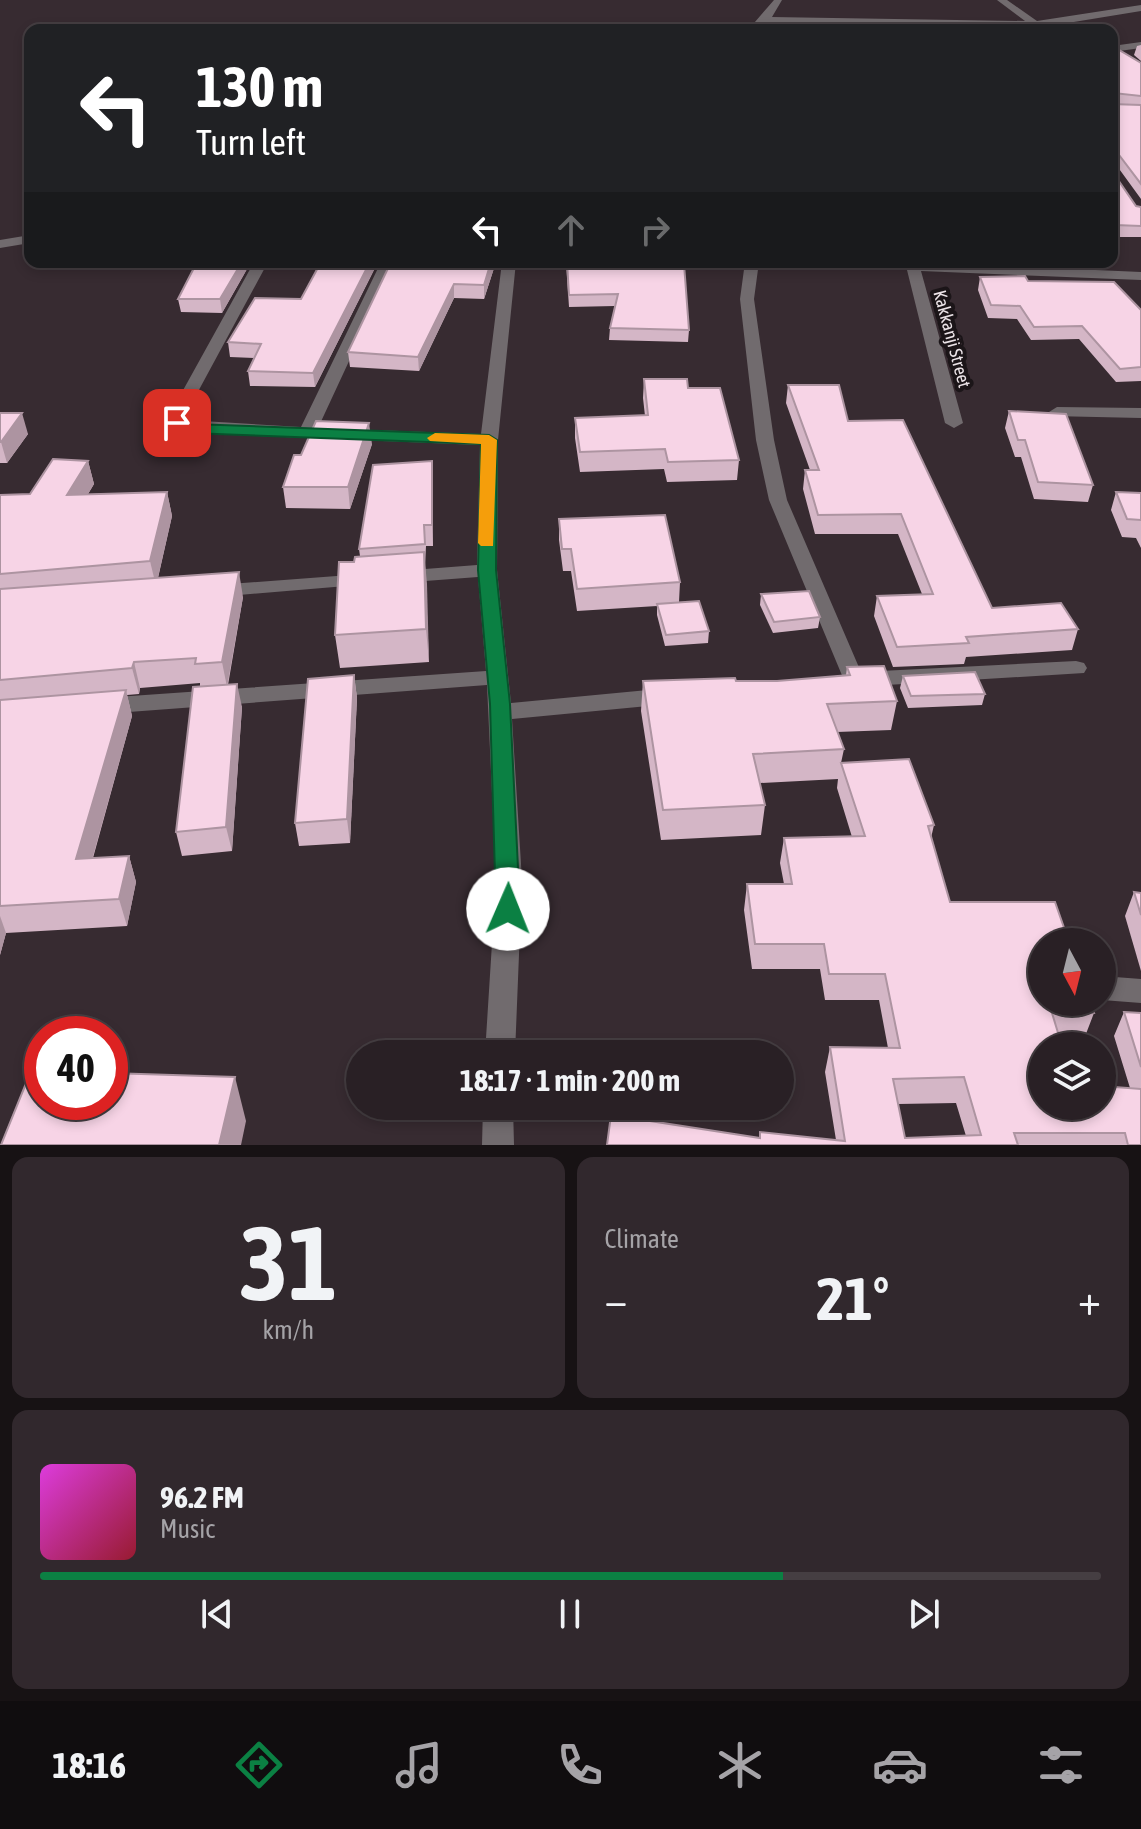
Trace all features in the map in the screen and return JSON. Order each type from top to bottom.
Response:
[{"type":"street","points":[[759,24],[778,0]]},
{"type":"street","points":[[1001,0],[1036,24]]},
{"type":"street","points":[[1113,0],[1135,9]]},
{"type":"street","points":[[1056,24],[1135,9]]},
{"type":"street","points":[[763,20],[921,24]]},
{"type":"street","points":[[1118,48],[1141,45]]},
{"type":"street","points":[[1118,52],[1132,62]]},
{"type":"street","points":[[0,244],[24,240]]},
{"type":"street","points":[[258,268],[179,412],[177,423],[190,428],[489,440]]},
{"type":"street","points":[[307,433],[385,268]]},
{"type":"street","points":[[501,1040],[509,880],[500,712],[487,570],[489,440],[508,268]]},
{"type":"street","points":[[751,268],[747,299],[765,440],[778,500],[854,680]]},
{"type":"street","name":"Kakkanji Street","points":[[914,268],[954,423]]},
{"type":"street","points":[[1009,268],[1141,276]]},
{"type":"street","points":[[1057,412],[1141,413]]},
{"type":"street","points":[[188,593],[487,570]]},
{"type":"street","points":[[822,682],[1076,668]]},
{"type":"street","points":[[75,708],[497,677]]},
{"type":"street","points":[[500,712],[697,694]]},
{"type":"street","points":[[1116,989],[1141,991]]},
{"type":"street","points":[[498,1120],[498,1145]]},
{"type":"building","points":[[1118,49],[1141,63],[1141,96],[1118,93]]},
{"type":"building","points":[[1118,104],[1141,105],[1141,184],[1119,155]]},
{"type":"building","points":[[1118,180],[1136,206],[1141,207],[1141,226],[1118,225]]},
{"type":"building","points":[[194,268],[238,268],[220,299],[178,299]]},
{"type":"building","points":[[318,268],[367,268],[313,373],[248,371],[261,344],[228,342],[255,298],[301,299]]},
{"type":"building","points":[[388,268],[489,268],[484,285],[454,284],[418,357],[348,352]]},
{"type":"building","points":[[567,268],[684,268],[689,330],[610,328],[618,294],[569,295]]},
{"type":"building","points":[[1025,276],[1028,281],[1114,282],[1141,310],[1141,367],[1120,369],[1082,326],[1034,327],[1020,306],[991,305],[980,277]]},
{"type":"building","points":[[644,379],[687,379],[688,388],[720,388],[739,460],[668,462],[665,449],[580,452],[575,418],[648,415]]},
{"type":"building","points":[[788,385],[839,385],[848,421],[903,420],[992,608],[1061,603],[1078,629],[966,637],[969,643],[897,647],[877,596],[933,594],[901,514],[818,515],[805,470],[819,470]]},
{"type":"building","points":[[1009,411],[1066,414],[1093,485],[1038,482],[1025,440],[1018,440]]},
{"type":"building","points":[[0,413],[22,413],[1,442],[0,442]]},
{"type":"building","points":[[316,421],[369,423],[348,487],[283,487],[294,455],[301,455]]},
{"type":"building","points":[[53,459],[88,461],[67,495],[167,492],[150,561],[0,574],[0,495],[30,494]]},
{"type":"building","points":[[432,461],[432,525],[424,525],[425,544],[359,549],[373,465]]},
{"type":"building","points":[[1116,492],[1141,493],[1141,520],[1127,519]]},
{"type":"building","points":[[665,515],[680,582],[577,589],[571,549],[562,549],[559,519]]},
{"type":"building","points":[[424,552],[426,629],[335,635],[339,562],[354,562],[355,557]]},
{"type":"building","points":[[239,572],[222,662],[195,664],[196,658],[134,662],[132,668],[0,680],[0,589]]},
{"type":"building","points":[[809,591],[820,617],[774,622],[761,594]]},
{"type":"building","points":[[699,601],[709,631],[666,635],[657,604]]},
{"type":"building","points":[[884,666],[897,701],[827,704],[844,749],[753,754],[765,805],[663,810],[643,681],[735,678],[736,681],[777,681],[850,675],[847,667]]},
{"type":"building","points":[[975,672],[985,694],[911,696],[903,676]]},
{"type":"building","points":[[354,675],[347,819],[295,823],[308,679]]},
{"type":"building","points":[[237,684],[226,827],[176,832],[193,687]]},
{"type":"building","points":[[126,690],[76,859],[129,856],[119,899],[0,906],[0,700]]},
{"type":"building","points":[[909,759],[934,825],[928,826],[950,902],[1055,902],[1064,928],[1028,928],[1028,1016],[1053,1016],[1058,1032],[1028,1032],[1028,1120],[1116,1120],[1116,1087],[1141,1089],[1141,1145],[1128,1145],[1125,1133],[1014,1133],[1018,1145],[607,1145],[610,1120],[643,1120],[760,1138],[760,1132],[845,1141],[830,1047],[900,1048],[885,974],[829,974],[824,944],[755,944],[747,884],[792,884],[784,838],[865,836],[841,763]],"holes":[[[964,1077],[981,1135],[905,1138],[893,1079]]]},
{"type":"building","points":[[1134,892],[1141,893],[1141,915]]},
{"type":"building","points":[[1124,1012],[1141,1013],[1141,1067]]},
{"type":"building","points":[[128,1074],[235,1077],[219,1145],[1,1145],[24,1088],[24,1120],[128,1120]]},
{"type":"slow traffic","points":[[435,438],[489,440],[487,543]]},
{"type":"route","points":[[177,423],[190,428],[489,440],[487,570],[500,704],[508,909]]}]
